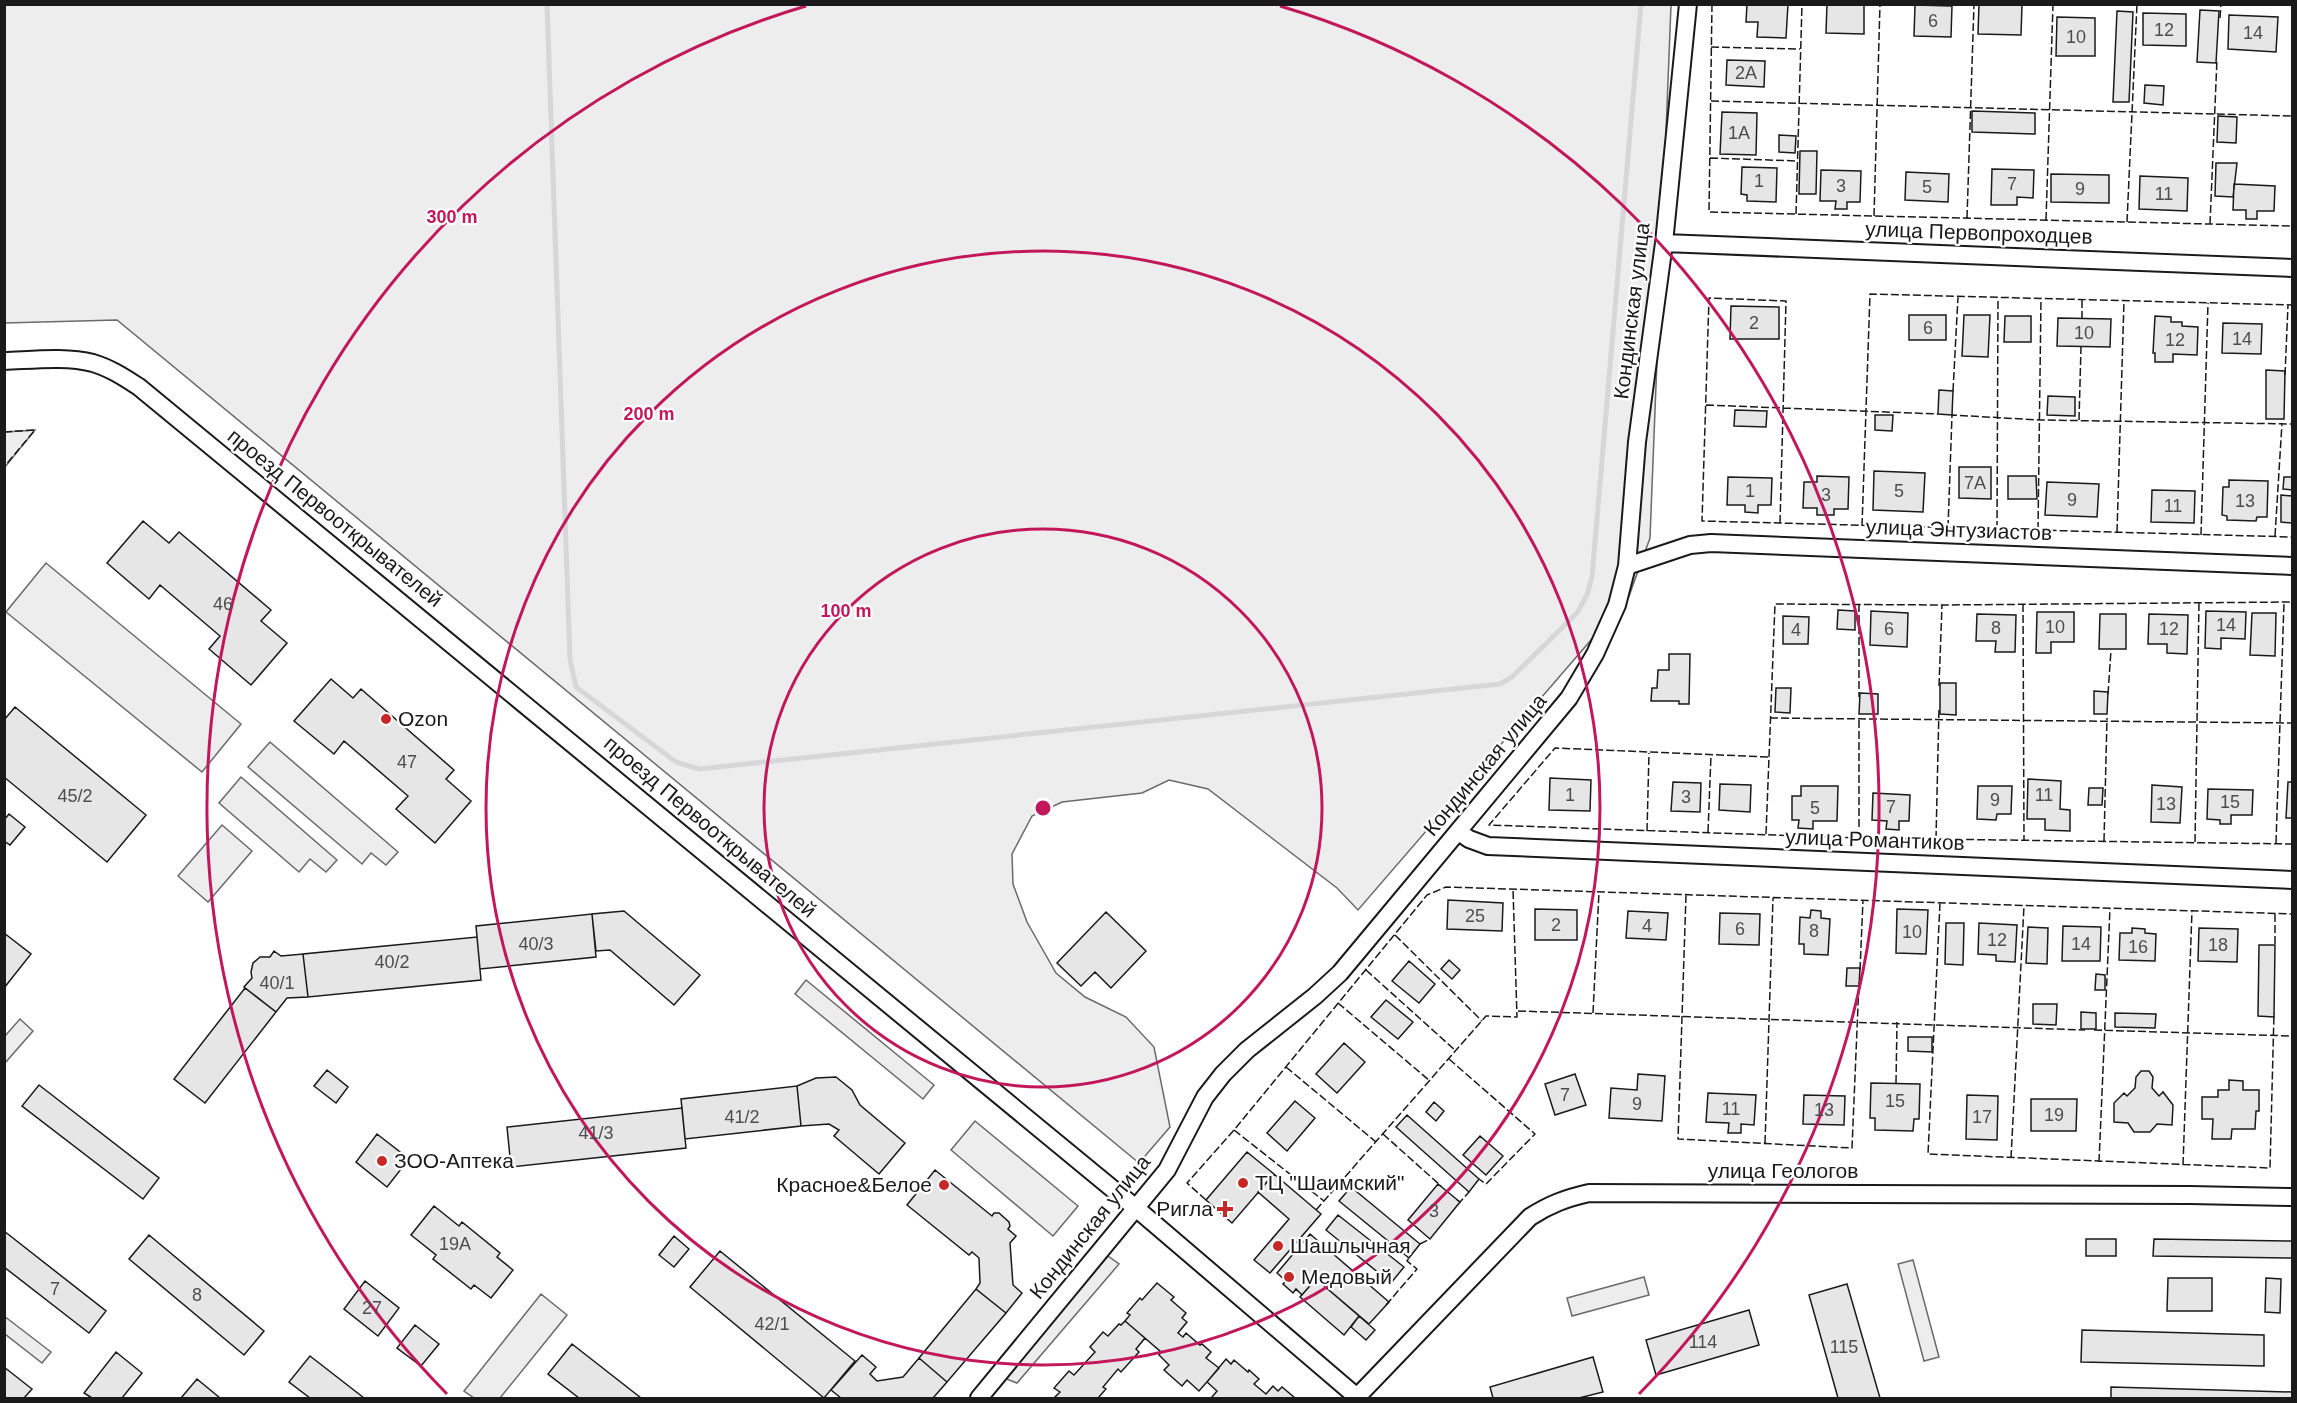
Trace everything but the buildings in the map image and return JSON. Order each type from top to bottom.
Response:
[{"type":"street","name":"Кондинская улица","points":[[979,1398],[1167,1170],[1205,1096],[1223,1074],[1247,1050],[1340,973],[1569,698],[1595,654],[1617,605],[1627,566],[1637,442],[1664,243],[1688,4]]},
{"type":"street","name":"улица Первопроходцев","points":[[1664,243],[2292,268]]},
{"type":"street","name":"проезд Первооткрывателей","points":[[4,361],[64,360],[94,363],[139,387],[1137,1209],[1357,1398]]},
{"type":"street","name":"улица Энтузиастов","points":[[1627,566],[1690,545],[1711,543],[2292,566]]},
{"type":"street","name":"улица Романтиков","points":[[1459,832],[1469,840],[1488,846],[2292,880]]},
{"type":"street","name":"улица Геологов","points":[[1357,1398],[1530,1217],[1565,1198],[1590,1193],[2292,1197]]},
{"type":"shaded area","points":[[4,5],[1671,5],[1650,538],[1629,596],[1358,910],[1337,888],[1208,789],[1169,780],[1142,793],[1062,802],[1032,816],[1012,854],[1013,884],[1027,922],[1056,973],[1085,997],[1126,1017],[1154,1047],[1170,1127],[1139,1163],[117,320],[5,323]]},
{"type":"shaded area","points":[[35,430],[5,467],[5,432]]},
{"type":"shaded area","points":[[46,563],[241,724],[202,772],[6,612]]},
{"type":"shaded area","points":[[270,742],[398,852],[386,865],[371,853],[362,864],[248,767]]},
{"type":"shaded area","points":[[241,777],[337,860],[326,872],[310,859],[299,872],[219,803]]},
{"type":"shaded area","points":[[222,825],[252,851],[208,902],[178,876]]},
{"type":"shaded area","points":[[806,980],[934,1085],[923,1099],[795,994]]},
{"type":"shaded area","points":[[20,1019],[33,1031],[5,1063],[5,1036]]},
{"type":"shaded area","points":[[975,1121],[1078,1206],[1053,1236],[951,1150]]},
{"type":"shaded area","points":[[1108,1256],[1119,1264],[1017,1383],[1004,1378]]},
{"type":"shaded area","points":[[1913,1260],[1939,1357],[1924,1361],[1898,1264]]},
{"type":"shaded area","points":[[1644,1277],[1649,1295],[1572,1316],[1567,1298]]},
{"type":"shaded area","points":[[541,1294],[567,1315],[500,1398],[474,1398],[464,1391]]},
{"type":"shaded area","points":[[4,1316],[51,1352],[42,1363],[5,1334]]},
{"type":"waterway","points":[[547,4],[570,659],[576,687],[676,762],[699,769],[1500,684],[1512,677],[1577,613],[1587,595],[1592,577],[1641,4]]},
{"type":"fence","points":[[1712,4],[1709,212],[2292,226]]},
{"type":"fence","points":[[1796,214],[1802,4]]},
{"type":"fence","points":[[1874,216],[1880,4]]},
{"type":"fence","points":[[1967,218],[1974,4]]},
{"type":"fence","points":[[2046,220],[2053,4]]},
{"type":"fence","points":[[2127,222],[2137,4]]},
{"type":"fence","points":[[2220,18],[2221,4]]},
{"type":"fence","points":[[2268,4],[2292,5]]},
{"type":"fence","points":[[1711,47],[1800,49]]},
{"type":"fence","points":[[2210,224],[2217,59]]},
{"type":"fence","points":[[1711,101],[2292,116]]},
{"type":"fence","points":[[1710,158],[1798,161]]},
{"type":"fence","points":[[1862,526],[1870,294],[2292,305]]},
{"type":"fence","points":[[1953,391],[1958,297]]},
{"type":"fence","points":[[1780,523],[1786,301],[1709,298],[1702,521],[2292,537]]},
{"type":"fence","points":[[1997,529],[1998,298]]},
{"type":"fence","points":[[2038,530],[2041,299]]},
{"type":"fence","points":[[2082,300],[2082,319]]},
{"type":"fence","points":[[2117,532],[2124,301]]},
{"type":"fence","points":[[2201,535],[2208,303]]},
{"type":"fence","points":[[2285,375],[2288,305]]},
{"type":"fence","points":[[2079,420],[2081,347]]},
{"type":"fence","points":[[1706,405],[1938,414]]},
{"type":"fence","points":[[1948,528],[1952,415],[2040,420],[2292,424]]},
{"type":"fence","points":[[2275,536],[2282,423]]},
{"type":"fence","points":[[4,432],[35,430],[4,467]]},
{"type":"fence","points":[[2195,842],[2199,602]]},
{"type":"fence","points":[[2276,843],[2284,602]]},
{"type":"fence","points":[[1766,834],[1775,604],[2292,602]]},
{"type":"fence","points":[[1859,604],[1859,697]]},
{"type":"fence","points":[[2023,604],[2024,840]]},
{"type":"fence","points":[[1939,686],[1942,605]]},
{"type":"fence","points":[[2108,694],[2111,650]]},
{"type":"fence","points":[[1936,839],[1939,707]]},
{"type":"fence","points":[[1770,718],[2292,723]]},
{"type":"fence","points":[[1859,718],[1859,838]]},
{"type":"fence","points":[[2104,841],[2107,718]]},
{"type":"fence","points":[[1768,757],[1555,748],[1489,825],[1859,838],[2292,844]]},
{"type":"fence","points":[[1647,831],[1649,753]]},
{"type":"fence","points":[[1708,832],[1711,755]]},
{"type":"fence","points":[[1206,1200],[1187,1183],[1234,1130],[1427,895],[1446,887],[2292,914]]},
{"type":"fence","points":[[1316,1210],[1486,1016],[1517,1017],[1513,889]]},
{"type":"fence","points":[[1593,1013],[1599,892]]},
{"type":"fence","points":[[1686,895],[1678,1139],[1852,1148],[1859,982]]},
{"type":"fence","points":[[1765,1143],[1773,898]]},
{"type":"fence","points":[[1860,970],[1863,900]]},
{"type":"fence","points":[[1940,903],[1928,1154],[2270,1168],[2274,1013]]},
{"type":"fence","points":[[2011,1158],[2024,906]]},
{"type":"fence","points":[[2099,1162],[2110,908]]},
{"type":"fence","points":[[2183,1165],[2192,910]]},
{"type":"fence","points":[[2275,914],[2275,947]]},
{"type":"fence","points":[[1395,935],[1482,1021]]},
{"type":"fence","points":[[1366,970],[1456,1051]]},
{"type":"fence","points":[[1338,1003],[1430,1081]]},
{"type":"fence","points":[[1518,1011],[2085,1030]]},
{"type":"fence","points":[[1896,1083],[1897,1022]]},
{"type":"fence","points":[[2094,1030],[2292,1036]]},
{"type":"fence","points":[[1449,1059],[1535,1134],[1486,1184],[1479,1179]]},
{"type":"fence","points":[[1286,1067],[1376,1142]]},
{"type":"fence","points":[[1234,1130],[1324,1201]]},
{"type":"fence","points":[[1383,1134],[1441,1186]]},
{"type":"fence","points":[[1457,1200],[1460,1202],[1469,1192]]},
{"type":"fence","points":[[1420,1244],[1430,1239]]},
{"type":"fence","points":[[1386,1305],[1417,1269],[1407,1261],[1409,1258]]},
{"type":"place","name":"Ozon","points":[[386,719]]},
{"type":"place","name":"ЗОО-Аптека","points":[[382,1161]]},
{"type":"place","name":"ТЦ \"Шаимский\"","points":[[1243,1183]]},
{"type":"place","name":"Красное&Белое","points":[[944,1185]]},
{"type":"place","name":"Ригла","points":[[1225,1209]]},
{"type":"place","name":"Шашлычная","points":[[1278,1246]]},
{"type":"place","name":"Медовый","points":[[1289,1277]]}]
